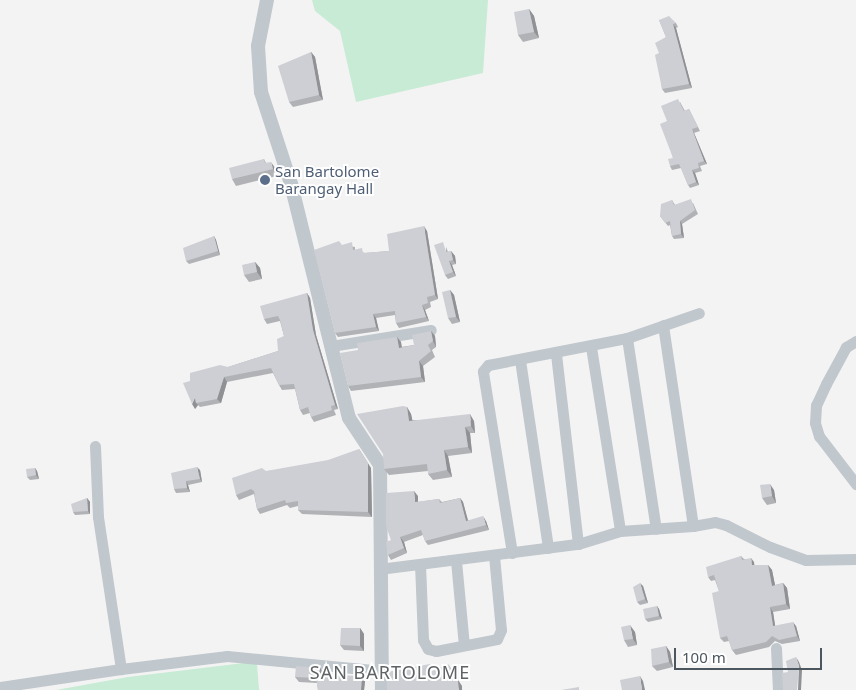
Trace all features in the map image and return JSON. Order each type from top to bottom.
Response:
[{"type":"street","points":[[267,0],[258,46],[261,92],[291,184],[349,418],[380,465],[379,569],[382,690]]},
{"type":"street","points":[[512,553],[484,371],[488,365],[556,354],[628,338],[699,313]]},
{"type":"street","points":[[663,325],[693,526]]},
{"type":"street","points":[[331,346],[431,330]]},
{"type":"street","points":[[628,338],[656,529]]},
{"type":"street","points":[[856,341],[846,347],[826,384],[816,406],[815,423],[819,436],[856,484]]},
{"type":"street","points":[[591,347],[620,532]]},
{"type":"street","points":[[556,354],[578,544]]},
{"type":"street","points":[[520,360],[548,548]]},
{"type":"street","points":[[95,446],[98,517],[121,669]]},
{"type":"street","points":[[379,569],[456,561],[578,544],[620,532],[693,526],[715,522],[726,525],[770,547],[806,560],[856,559]]},
{"type":"street","points":[[420,564],[426,644],[428,649],[436,651],[497,639],[501,630],[494,556]]},
{"type":"street","points":[[456,561],[464,645]]},
{"type":"street","points":[[776,648],[778,690]]},
{"type":"street","points":[[0,687],[227,656],[383,671]]},
{"type":"green space","points":[[312,0],[488,0],[483,73],[356,102],[340,31],[315,11]]},
{"type":"green space","points":[[252,662],[257,664],[259,690],[56,690],[128,677]]},
{"type":"building","points":[[529,9],[534,32],[518,35],[514,12]]},
{"type":"building","points":[[669,16],[676,23],[673,24],[689,84],[662,89],[655,55],[659,53],[655,43],[666,37],[659,20]]},
{"type":"building","points":[[311,52],[319,95],[289,102],[278,66]]},
{"type":"building","points":[[678,99],[684,111],[689,109],[698,127],[692,129],[704,161],[698,163],[699,168],[692,170],[696,182],[688,185],[679,164],[670,166],[668,159],[673,158],[660,124],[667,121],[661,106]]},
{"type":"building","points":[[264,159],[265,163],[271,162],[273,169],[232,179],[229,168]]},
{"type":"building","points":[[691,199],[695,210],[680,221],[681,234],[672,236],[670,221],[665,223],[660,216],[661,204],[672,200],[674,205]]},
{"type":"building","points":[[424,226],[435,295],[427,297],[428,303],[422,305],[426,317],[396,323],[395,311],[373,314],[376,327],[335,333],[314,250],[339,241],[342,245],[352,242],[353,250],[362,248],[363,253],[389,251],[387,234]]},
{"type":"building","points":[[214,236],[218,251],[186,261],[183,248]]},
{"type":"building","points":[[443,242],[446,252],[451,251],[453,260],[449,261],[453,272],[445,275],[434,245]]},
{"type":"building","points":[[255,262],[257,272],[244,275],[242,265]]},
{"type":"building","points":[[450,290],[456,317],[448,318],[442,292]]},
{"type":"building","points":[[307,293],[313,330],[335,405],[331,406],[332,410],[311,417],[308,407],[300,410],[294,384],[279,385],[271,368],[224,377],[217,399],[196,403],[195,398],[192,404],[183,383],[190,381],[190,373],[220,365],[228,367],[278,351],[277,339],[284,336],[280,320],[278,316],[264,319],[260,306]]},
{"type":"building","points":[[431,331],[433,341],[428,345],[431,351],[419,361],[421,377],[348,386],[340,353],[358,350],[357,343],[397,337],[399,348],[414,345],[412,335]]},
{"type":"building","points":[[403,406],[407,407],[409,421],[470,414],[471,426],[465,427],[468,447],[444,450],[447,470],[428,474],[427,464],[384,469],[383,454],[357,414]]},
{"type":"building","points":[[359,449],[368,463],[368,512],[298,510],[298,501],[286,503],[285,500],[257,509],[254,491],[251,489],[236,495],[232,478],[262,468],[266,471],[328,460]]},
{"type":"building","points":[[197,467],[200,479],[186,481],[187,488],[174,489],[171,473]]},
{"type":"building","points":[[35,468],[36,475],[27,477],[26,469]]},
{"type":"building","points":[[770,484],[772,496],[762,498],[760,485]]},
{"type":"building","points":[[414,491],[415,502],[439,499],[440,503],[460,498],[466,521],[483,516],[486,525],[425,541],[421,530],[400,537],[404,548],[388,555],[386,542],[391,540],[386,526],[386,493]]},
{"type":"building","points":[[87,498],[88,511],[73,512],[71,504]]},
{"type":"building","points":[[741,556],[742,560],[751,558],[752,565],[768,565],[772,586],[783,583],[786,604],[770,607],[773,626],[793,622],[797,636],[779,640],[772,636],[766,642],[732,650],[727,636],[720,638],[712,593],[719,591],[714,575],[708,577],[706,567]]},
{"type":"building","points":[[640,583],[645,599],[637,602],[633,587]]},
{"type":"building","points":[[657,606],[659,616],[645,619],[643,609]]},
{"type":"building","points":[[630,625],[633,639],[624,640],[621,627]]},
{"type":"building","points":[[341,628],[360,628],[360,646],[340,645]]},
{"type":"building","points":[[666,646],[669,662],[652,666],[651,649]]},
{"type":"building","points":[[796,657],[799,666],[797,690],[783,690],[782,673],[788,672],[786,661]]},
{"type":"building","points":[[430,664],[432,671],[448,664],[458,681],[459,690],[387,690],[387,672]]},
{"type":"building","points":[[296,666],[320,668],[319,674],[327,671],[328,675],[362,676],[361,690],[318,690],[316,678],[295,677]]},
{"type":"building","points":[[640,676],[642,690],[622,690],[620,680]]},
{"type":"building","points":[[579,687],[579,690],[561,690]]},
{"type":"place","name":"San Bartolome Barangay Hall","points":[[265,180]]},
{"type":"district","name":"SAN BARTOLOME","points":[[390,672]]}]
